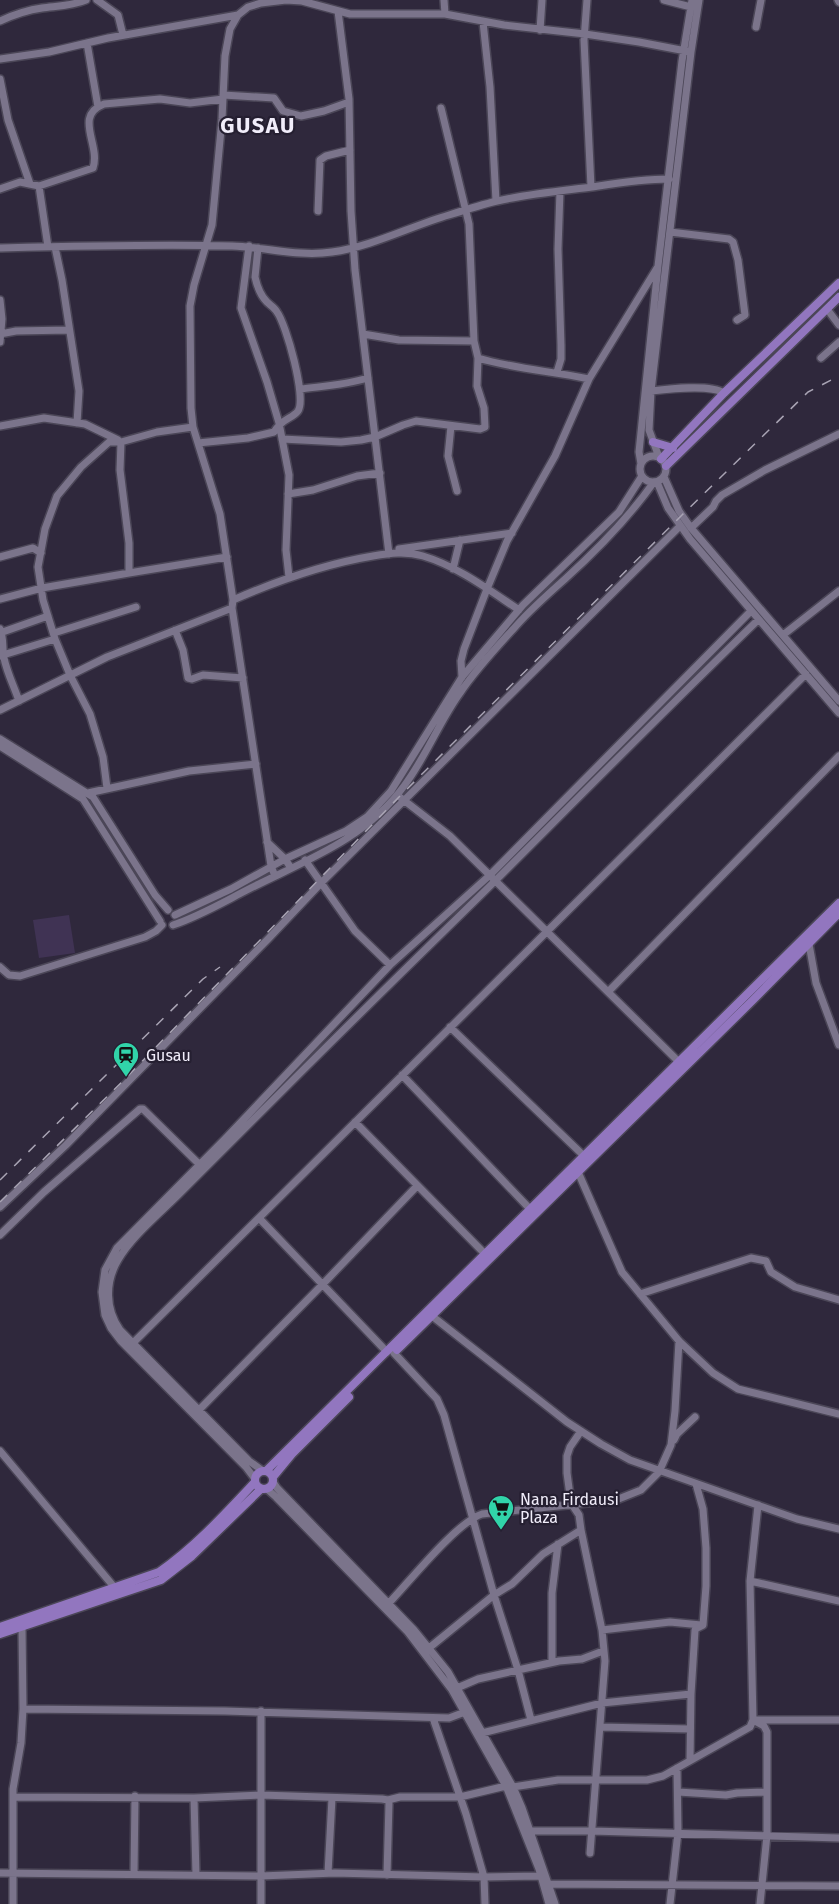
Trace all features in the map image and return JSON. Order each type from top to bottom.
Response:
[{"type":"main road","points":[[662,461],[724,393],[839,283]]},
{"type":"main road","points":[[662,461],[839,297]]},
{"type":"main road","points":[[653,442],[673,448]]},
{"type":"main road","points":[[0,1627],[159,1572],[178,1558],[292,1454],[485,1254],[839,903]]},
{"type":"main road","points":[[390,1353],[432,1316],[839,913]]},
{"type":"main road","points":[[0,1634],[161,1580],[192,1556],[264,1480]]},
{"type":"street","points":[[0,21],[14,15],[86,0]]},
{"type":"street","points":[[97,0],[118,15],[123,35]]},
{"type":"street","points":[[444,0],[445,14]]},
{"type":"street","points":[[540,30],[542,0]]},
{"type":"street","points":[[586,0],[584,56],[591,187]]},
{"type":"street","points":[[0,967],[9,975],[20,976],[145,937],[156,931],[161,923],[160,915],[172,913],[231,889],[271,866],[359,823],[410,776],[460,693],[528,613],[567,578],[658,480],[662,461],[650,437],[648,422],[670,232],[691,3],[664,0]]},
{"type":"street","points":[[658,480],[645,480],[642,476],[639,452],[669,179],[688,52],[699,0]]},
{"type":"street","points":[[756,27],[761,0]]},
{"type":"street","points":[[275,876],[267,842],[220,514],[193,427],[191,408],[190,306],[212,225],[230,29],[238,15],[261,1],[302,1],[316,2],[350,14],[445,14],[483,22],[585,34],[688,52]]},
{"type":"street","points":[[338,11],[349,102],[353,247],[388,552]]},
{"type":"street","points":[[0,59],[49,52],[123,35],[238,15]]},
{"type":"street","points":[[483,22],[490,87],[496,201]]},
{"type":"street","points":[[87,43],[98,106]]},
{"type":"street","points":[[0,79],[4,120],[30,184]]},
{"type":"street","points":[[0,189],[20,182],[39,186],[93,168],[95,147],[88,128],[90,115],[98,106],[104,104],[160,99],[190,103],[223,97],[274,98],[283,111],[301,116],[349,102]]},
{"type":"street","points":[[282,439],[341,442],[375,437],[416,422],[480,429],[485,427],[484,408],[477,387],[478,358],[474,341],[469,224],[441,108]]},
{"type":"street","points":[[318,210],[320,160],[326,156],[350,150]]},
{"type":"street","points":[[0,248],[124,244],[249,246],[295,254],[335,252],[496,201],[638,180],[669,179]]},
{"type":"street","points":[[39,186],[69,330],[78,391],[77,423]]},
{"type":"street","points":[[557,372],[561,359],[558,249],[560,191]]},
{"type":"street","points":[[670,232],[729,239],[733,242],[738,260],[745,315],[737,320]]},
{"type":"street","points":[[249,246],[241,308],[267,381],[279,423],[289,475],[286,550],[290,577]]},
{"type":"street","points":[[198,443],[259,436],[273,432],[279,423],[297,411],[301,399],[295,362],[279,313],[264,298],[256,282],[258,248]]},
{"type":"street","points":[[462,677],[461,661],[464,649],[512,533],[555,456],[588,378],[658,266]]},
{"type":"street","points":[[0,300],[2,319],[0,342]]},
{"type":"street","points":[[827,309],[839,325]]},
{"type":"street","points":[[1,334],[16,331],[69,330]]},
{"type":"street","points":[[363,334],[399,340],[474,341]]},
{"type":"street","points":[[821,358],[839,342]]},
{"type":"street","points":[[478,358],[496,364],[588,378]]},
{"type":"street","points":[[301,389],[347,384],[368,378]]},
{"type":"street","points":[[651,392],[707,388],[724,393]]},
{"type":"street","points":[[0,426],[44,418],[94,427],[121,441]]},
{"type":"street","points":[[451,426],[447,456],[457,491]]},
{"type":"street","points":[[108,788],[103,758],[90,714],[70,675],[54,636],[43,600],[38,567],[45,529],[60,492],[81,467],[109,442],[193,427]]},
{"type":"street","points":[[690,528],[713,507],[722,495],[765,470],[839,434]]},
{"type":"street","points":[[121,441],[120,470],[129,543],[129,573]]},
{"type":"street","points":[[641,464],[649,457],[662,461]]},
{"type":"street","points":[[288,494],[313,490],[367,474],[380,473]]},
{"type":"street","points":[[0,747],[75,793],[87,804],[161,923],[169,927],[173,926],[306,862],[354,835],[381,813],[462,677],[519,610],[619,512],[642,476]]},
{"type":"street","points":[[658,480],[690,528],[839,701]]},
{"type":"street","points":[[658,480],[668,508],[680,526],[839,714]]},
{"type":"street","points":[[0,1207],[74,1137],[321,883],[680,526]]},
{"type":"street","points":[[233,600],[290,577],[342,561],[512,533]]},
{"type":"street","points":[[453,569],[460,540]]},
{"type":"street","points":[[0,557],[33,548],[40,553]]},
{"type":"street","points":[[388,552],[421,555],[441,562],[519,610]]},
{"type":"street","points":[[0,599],[42,588],[227,557]]},
{"type":"street","points":[[783,635],[839,591]]},
{"type":"street","points":[[2,655],[136,607]]},
{"type":"street","points":[[0,710],[107,657],[232,608]]},
{"type":"street","points":[[555,1904],[530,1831],[509,1787],[457,1688],[429,1648],[389,1603],[277,1488],[246,1467],[121,1341],[111,1328],[102,1305],[103,1279],[110,1259],[365,1008],[751,611]]},
{"type":"street","points":[[19,701],[2,655],[3,634],[0,631],[48,616]]},
{"type":"street","points":[[549,1904],[509,1787],[438,1670],[407,1631],[276,1497],[249,1461],[120,1330],[113,1320],[108,1297],[109,1281],[113,1269],[133,1236],[390,965],[492,878],[758,620]]},
{"type":"street","points":[[175,630],[183,650],[188,678],[203,675],[243,678]]},
{"type":"street","points":[[133,1343],[806,674]]},
{"type":"street","points":[[0,739],[96,800],[155,895],[172,913],[176,920],[173,926]]},
{"type":"street","points":[[608,992],[839,756]]},
{"type":"street","points":[[88,794],[189,771],[256,764]]},
{"type":"street","points":[[394,793],[450,836],[680,1062]]},
{"type":"street","points":[[267,842],[291,868]]},
{"type":"street","points":[[300,852],[355,931],[390,965]]},
{"type":"street","points":[[809,944],[816,983],[839,1046]]},
{"type":"street","points":[[450,1027],[584,1156]]},
{"type":"street","points":[[402,1075],[530,1209]]},
{"type":"street","points":[[0,1235],[44,1192],[140,1109],[143,1109],[200,1165]]},
{"type":"street","points":[[355,1122],[485,1254]]},
{"type":"street","points":[[578,1172],[622,1272],[679,1341],[726,1383],[738,1389],[839,1414]]},
{"type":"street","points":[[199,1410],[417,1186]]},
{"type":"street","points":[[259,1218],[322,1285],[437,1399],[444,1415],[531,1720]]},
{"type":"street","points":[[640,1294],[752,1258],[766,1261],[771,1272],[795,1287],[839,1300]]},
{"type":"street","points":[[432,1316],[581,1431],[630,1460],[796,1519],[839,1529]]},
{"type":"street","points":[[671,1445],[679,1341]]},
{"type":"street","points":[[389,1603],[473,1517],[571,1503],[616,1500],[641,1490],[659,1472],[677,1434],[696,1417]]},
{"type":"street","points":[[581,1431],[570,1447],[567,1456],[567,1473],[571,1503],[579,1515],[602,1630],[605,1666],[590,1853]]},
{"type":"street","points":[[0,1451],[115,1588]]},
{"type":"street","points":[[696,1484],[703,1509],[706,1548],[703,1625]]},
{"type":"street","points":[[13,1797],[194,1798],[261,1795],[388,1800],[400,1797],[460,1797],[558,1780],[647,1780],[663,1776],[750,1727],[753,1720],[750,1581],[758,1505]]},
{"type":"street","points":[[429,1648],[494,1595],[512,1584],[543,1554],[581,1530]]},
{"type":"street","points":[[552,1662],[552,1593],[558,1544]]},
{"type":"street","points":[[750,1581],[839,1601]]},
{"type":"street","points":[[602,1630],[670,1622],[703,1625]]},
{"type":"street","points":[[690,1760],[695,1630],[703,1625]]},
{"type":"street","points":[[13,1904],[13,1797],[21,1743],[23,1709],[22,1627]]},
{"type":"street","points":[[457,1688],[478,1679],[552,1662],[582,1659],[603,1651]]},
{"type":"street","points":[[482,1733],[602,1703],[691,1694]]},
{"type":"street","points":[[23,1709],[261,1712],[433,1718],[449,1718],[465,1712]]},
{"type":"street","points":[[261,1712],[261,1904]]},
{"type":"street","points":[[433,1718],[484,1877],[485,1904]]},
{"type":"street","points":[[753,1720],[839,1719]]},
{"type":"street","points":[[753,1720],[764,1726],[767,1732],[767,1834],[760,1904]]},
{"type":"street","points":[[600,1727],[690,1729]]},
{"type":"street","points":[[670,1904],[678,1832],[677,1768]]},
{"type":"street","points":[[678,1792],[726,1795],[767,1792]]},
{"type":"street","points":[[134,1874],[135,1796]]},
{"type":"street","points":[[194,1798],[196,1875]]},
{"type":"street","points":[[328,1873],[332,1798]]},
{"type":"street","points":[[387,1875],[388,1800]]},
{"type":"street","points":[[530,1831],[767,1834],[839,1838]]},
{"type":"street","points":[[0,1873],[261,1876],[328,1873],[484,1877],[541,1876]]},
{"type":"street","points":[[549,1884],[839,1886]]},
{"type":"shaded area","points":[[69,915],[75,953],[39,958],[33,920]]},
{"type":"railway","points":[[0,1202],[126,1078],[399,797],[682,515],[808,392],[839,376]]},
{"type":"railway","points":[[0,1180],[203,979],[220,967]]},
{"type":"place","name":"Gusau","points":[[126,1078]]},
{"type":"place","name":"Nana Firdausi Plaza","points":[[501,1531]]},
{"type":"district","name":"GUSAU","points":[[258,125]]}]
